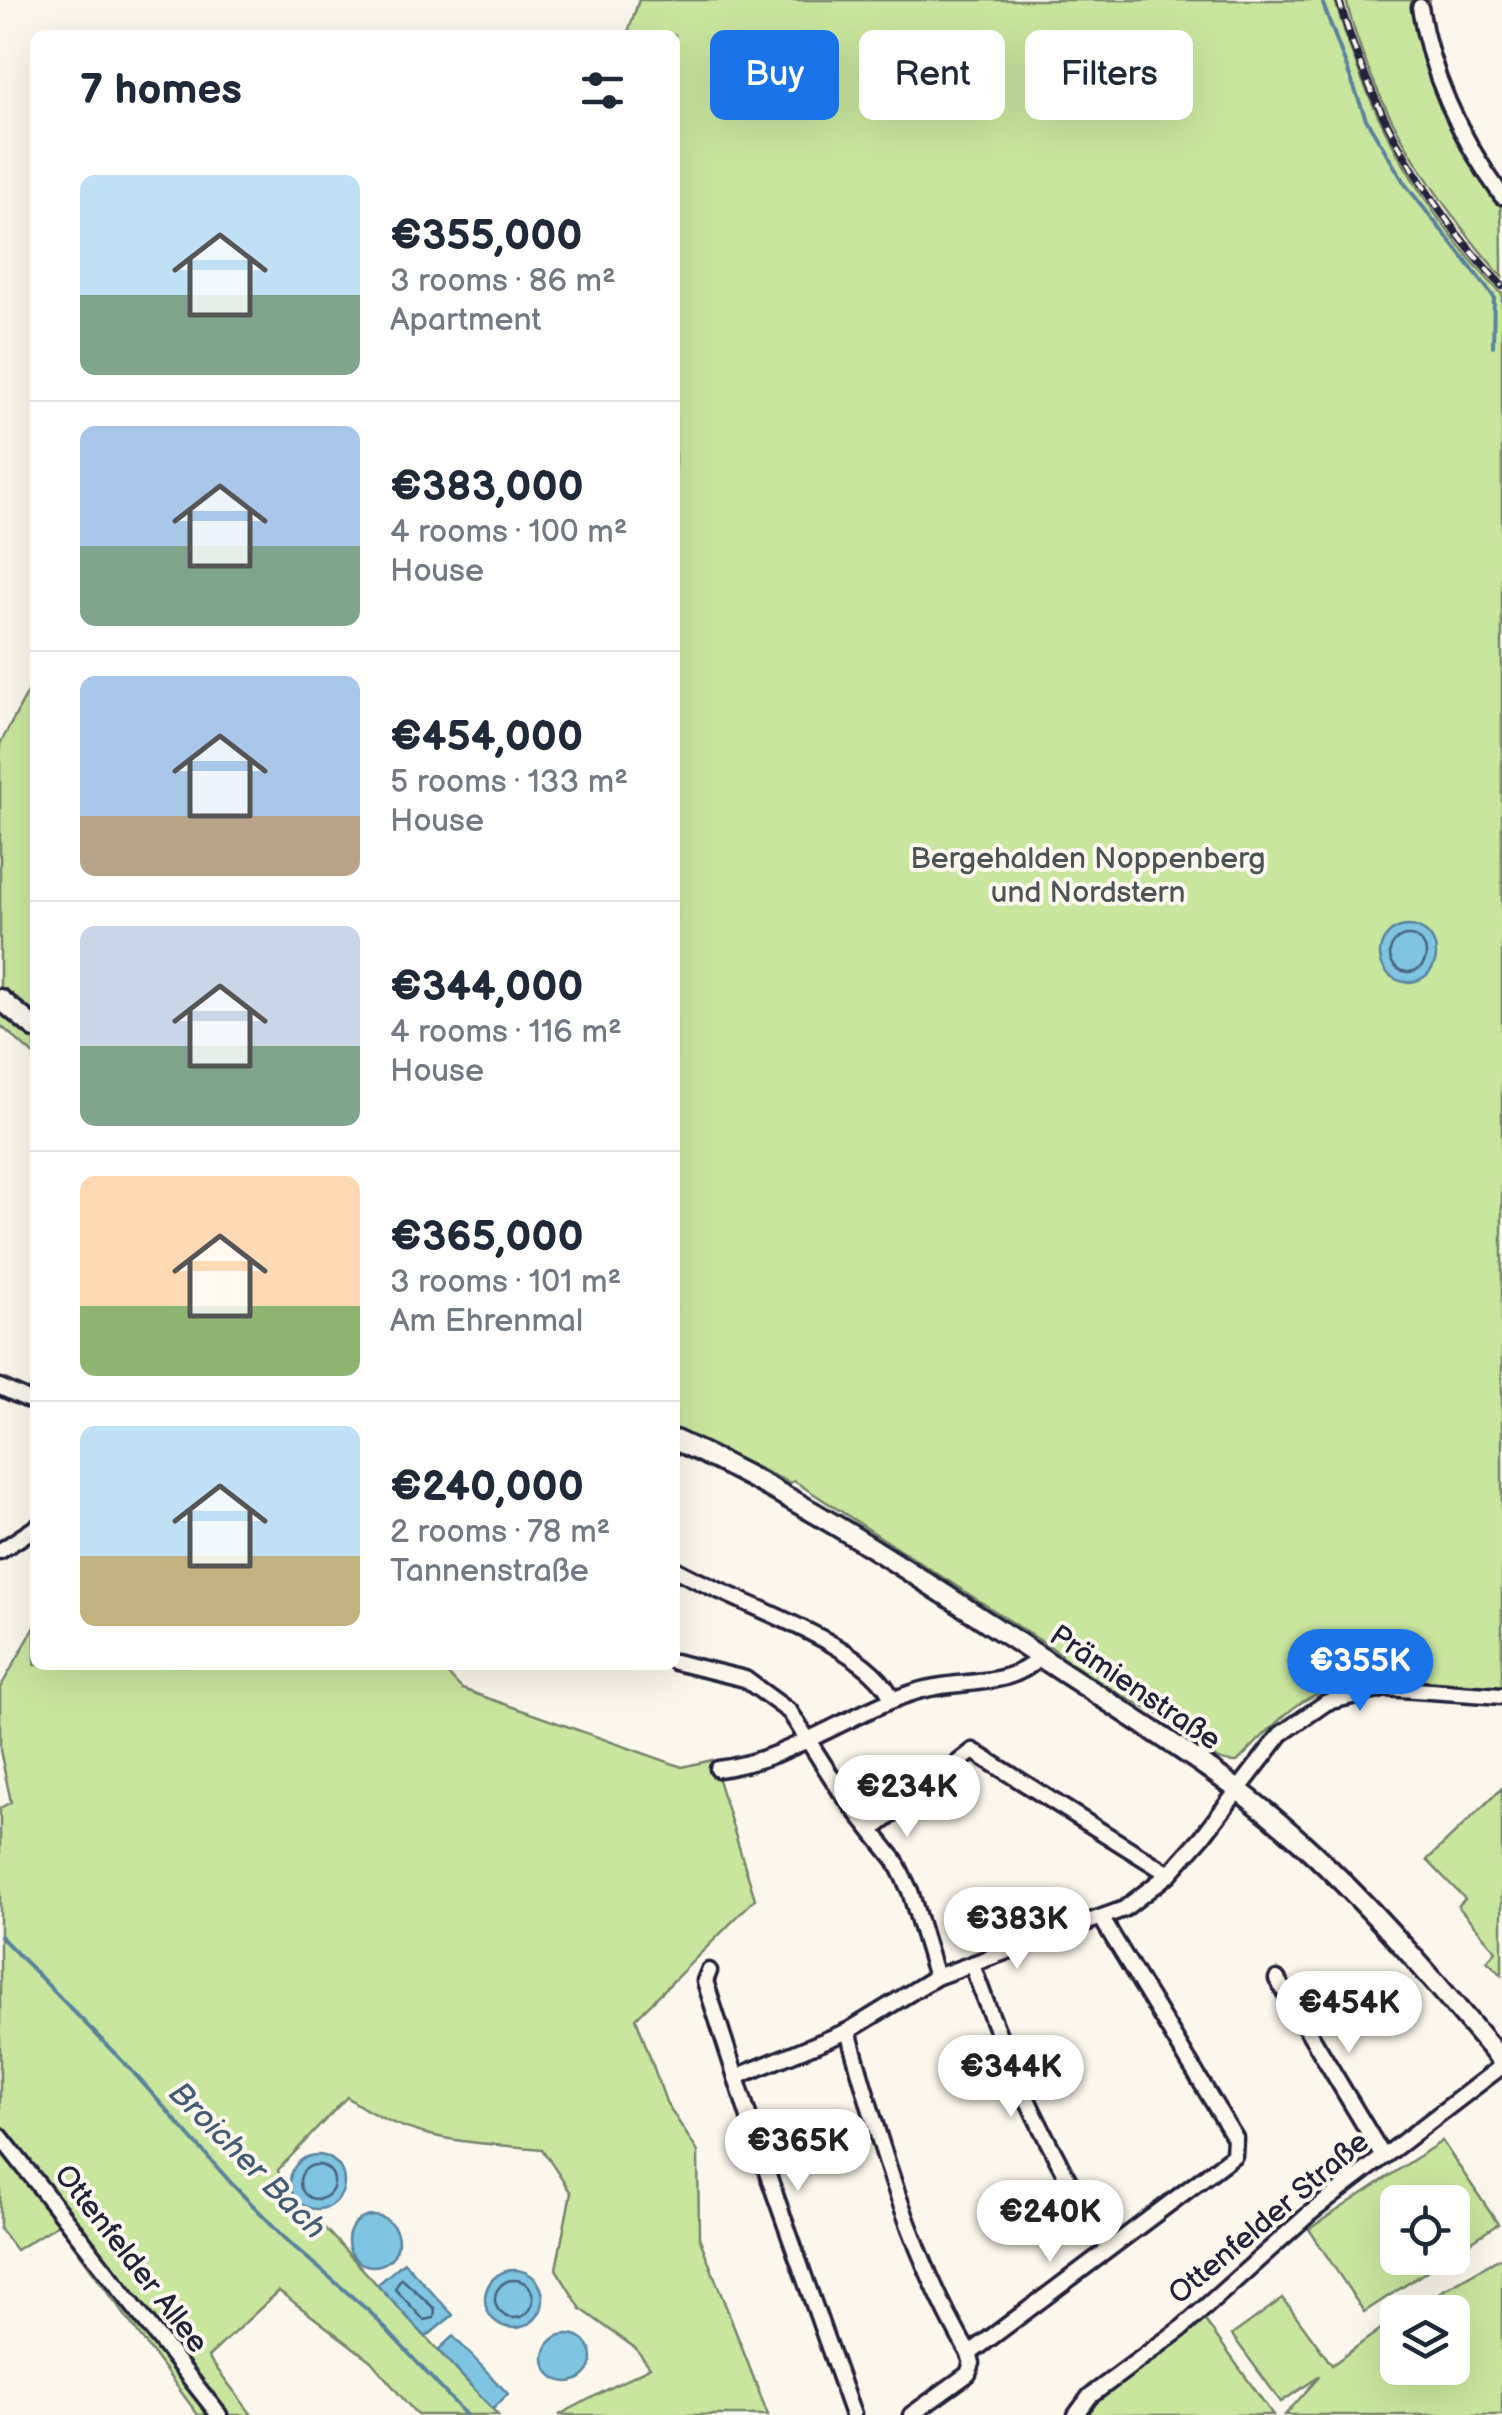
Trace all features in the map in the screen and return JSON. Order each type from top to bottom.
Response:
[{"type":"main road","points":[[0,999],[30,1024]]},
{"type":"main road","name":"Prämienstraße","points":[[680,1442],[796,1498],[1239,1791],[1302,1842],[1375,1912],[1499,2053]]},
{"type":"street","points":[[1420,7],[1427,47],[1446,99],[1502,196]]},
{"type":"street","points":[[0,1387],[30,1401]]},
{"type":"street","points":[[0,1551],[30,1531]]},
{"type":"street","points":[[680,1570],[854,1656],[880,1678],[892,1700]]},
{"type":"street","points":[[718,1769],[924,1689],[1017,1675],[1040,1657]]},
{"type":"street","points":[[680,1663],[745,1679],[781,1702],[840,1792],[872,1830],[910,1891],[936,1977]]},
{"type":"street","points":[[736,2077],[848,2031],[936,1977],[1124,1909],[1170,1874],[1281,1734],[1327,1702],[1386,1688],[1502,1696]]},
{"type":"street","points":[[872,1830],[973,1751],[1170,1874]]},
{"type":"street","points":[[969,2354],[1108,2247],[1226,2164],[1236,2148],[1235,2138],[1102,1919]]},
{"type":"street","points":[[972,1965],[1011,2070],[1042,2135],[1108,2247]]},
{"type":"street","points":[[709,1971],[705,1981],[736,2077],[854,2415]]},
{"type":"street","points":[[1276,1979],[1384,2156]]},
{"type":"street","points":[[848,2031],[883,2156],[945,2313],[972,2363],[968,2374],[910,2415]]},
{"type":"street","name":"Ottenfelder Straße","points":[[1076,2415],[1090,2396],[1182,2328],[1308,2214],[1384,2156],[1499,2053]]},
{"type":"street","name":"Ottenfelder Allee","points":[[0,2136],[219,2415]]},
{"type":"shaded area","points":[[1335,0],[1346,0],[1368,66],[1412,159],[1445,209],[1502,277],[1502,294],[1448,231],[1402,163],[1358,71]]},
{"type":"green space","name":"Bergehalden Noppenberg und Nordstern","points":[[639,0],[1335,0],[1362,81],[1400,158],[1446,229],[1502,294],[1502,1688],[1398,1680],[1346,1684],[1299,1704],[1237,1762],[1216,1758],[1174,1723],[1059,1658],[1061,1654],[794,1481],[790,1483],[680,1431],[680,30],[629,30]]},
{"type":"green space","points":[[1346,0],[1430,0],[1423,20],[1425,44],[1434,71],[1500,199],[1502,277],[1407,148],[1371,77]]},
{"type":"green space","points":[[30,688],[30,1052],[0,1025],[0,744]]},
{"type":"green space","points":[[30,1636],[30,1670],[444,1670],[462,1689],[682,1767],[712,1760],[755,1899],[636,2018],[666,2102],[698,2152],[699,2237],[768,2415],[559,2415],[650,2367],[635,2348],[581,2309],[556,2269],[571,2193],[542,2149],[465,2141],[417,2131],[370,2112],[347,2097],[278,2170],[281,2181],[498,2415],[417,2415],[371,2361],[279,2291],[208,2357],[252,2415],[198,2415],[58,2224],[16,2250],[0,2229],[0,1808],[11,1802],[0,1750],[0,1688]]},
{"type":"green space","points":[[1502,1788],[1502,1975],[1487,1961],[1496,1951],[1458,1906],[1465,1899],[1427,1860]]},
{"type":"green space","points":[[1442,2141],[1498,2224],[1470,2243],[1470,2185],[1380,2185],[1380,2275],[1421,2275],[1390,2295],[1380,2295],[1380,2302],[1364,2312],[1309,2229]]},
{"type":"green space","points":[[1502,2257],[1502,2415],[1285,2415],[1320,2376],[1281,2402],[1232,2335],[1283,2298],[1332,2365],[1380,2330],[1380,2385],[1470,2385],[1470,2295],[1435,2295]]},
{"type":"green space","points":[[1204,2319],[1273,2415],[1083,2415],[1094,2400]]},
{"type":"water","points":[[1408,926],[1428,934],[1436,954],[1428,974],[1408,982],[1388,974],[1380,954],[1388,934]]},
{"type":"water","points":[[317,2155],[336,2163],[344,2182],[336,2201],[317,2209],[298,2201],[290,2182],[298,2163]]},
{"type":"water","points":[[373,2216],[391,2223],[398,2241],[391,2259],[373,2266],[355,2259],[348,2241],[355,2223]]},
{"type":"water","points":[[404,2262],[453,2315],[426,2337],[377,2285]]},
{"type":"water","points":[[514,2270],[535,2278],[543,2299],[535,2320],[514,2328],[493,2320],[485,2299],[493,2278]]},
{"type":"water","points":[[568,2334],[585,2341],[592,2358],[585,2375],[568,2382],[551,2375],[544,2358],[551,2341]]},
{"type":"water","points":[[453,2336],[508,2394],[493,2409],[438,2350]]},
{"type":"waterway","points":[[1323,4],[1366,119],[1405,184],[1494,297],[1493,346]]},
{"type":"waterway","name":"Broicher Bach","points":[[0,1936],[132,2071],[232,2184],[292,2245],[371,2313],[466,2415]]},
{"type":"railway","points":[[1339,0],[1366,78],[1403,153],[1449,223],[1502,286]]}]
